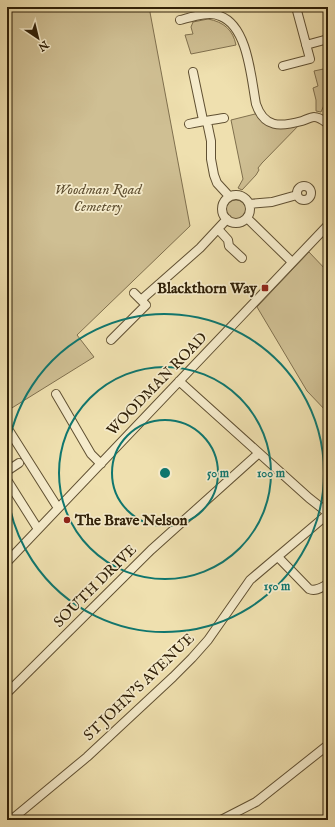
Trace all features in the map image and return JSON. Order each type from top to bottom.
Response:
[{"type":"street","points":[[283,66],[310,59],[296,7]]},
{"type":"street","points":[[180,20],[219,11],[235,27],[244,43],[259,113],[271,124],[279,125],[315,117],[328,124]]},
{"type":"street","points":[[306,45],[328,39]]},
{"type":"street","points":[[193,72],[211,141],[214,175],[217,183],[229,196]]},
{"type":"street","points":[[188,124],[224,118]]},
{"type":"street","points":[[240,195],[250,204],[247,218],[240,223],[231,222],[223,213],[224,202],[229,196],[240,195]]},
{"type":"street","points":[[250,204],[272,202],[297,195]]},
{"type":"street","points":[[247,218],[292,262]]},
{"type":"street","points":[[111,340],[227,219]]},
{"type":"street","name":"WOODMAN ROAD","points":[[7,562],[328,225]]},
{"type":"street","points":[[218,229],[228,240],[229,246],[242,258]]},
{"type":"street","points":[[134,293],[146,304]]},
{"type":"street","points":[[179,381],[328,514]]},
{"type":"street","points":[[56,394],[91,454],[101,464]]},
{"type":"street","points":[[8,430],[58,508]]},
{"type":"street","name":"SOUTH DRIVE","points":[[7,693],[151,550],[259,453]]},
{"type":"street","points":[[7,471],[19,463]]},
{"type":"street","points":[[7,480],[38,529]]},
{"type":"street","name":"ST JOHN'S AVENUE","points":[[11,820],[86,757],[192,658],[208,640],[250,580],[328,514]]},
{"type":"street","points":[[278,557],[312,591],[328,584]]},
{"type":"street","points":[[221,820],[256,802],[328,745]]},
{"type":"green space","name":"Woodman Road Cemetery","points":[[7,7],[149,7],[190,226],[77,335],[94,357],[7,411]]},
{"type":"green space","points":[[208,19],[219,22],[227,28],[233,35],[236,45],[191,54],[185,35],[193,34],[191,27],[193,22]]},
{"type":"green space","points":[[328,68],[328,96],[321,112],[316,111],[316,100],[313,88],[318,86],[314,71]]},
{"type":"green space","points":[[259,113],[271,124],[303,121],[262,163],[258,168],[259,170],[256,175],[242,190],[238,188],[243,179],[231,120]]},
{"type":"green space","points":[[232,200],[240,200],[246,206],[246,214],[240,220],[232,220],[226,214],[226,206]]},
{"type":"green space","points":[[309,252],[328,272],[328,413],[307,391],[257,307]]},
{"type":"place","name":"Blackthorn Way","points":[[265,288]]},
{"type":"place","name":"The Brave Nelson","points":[[67,520]]}]
